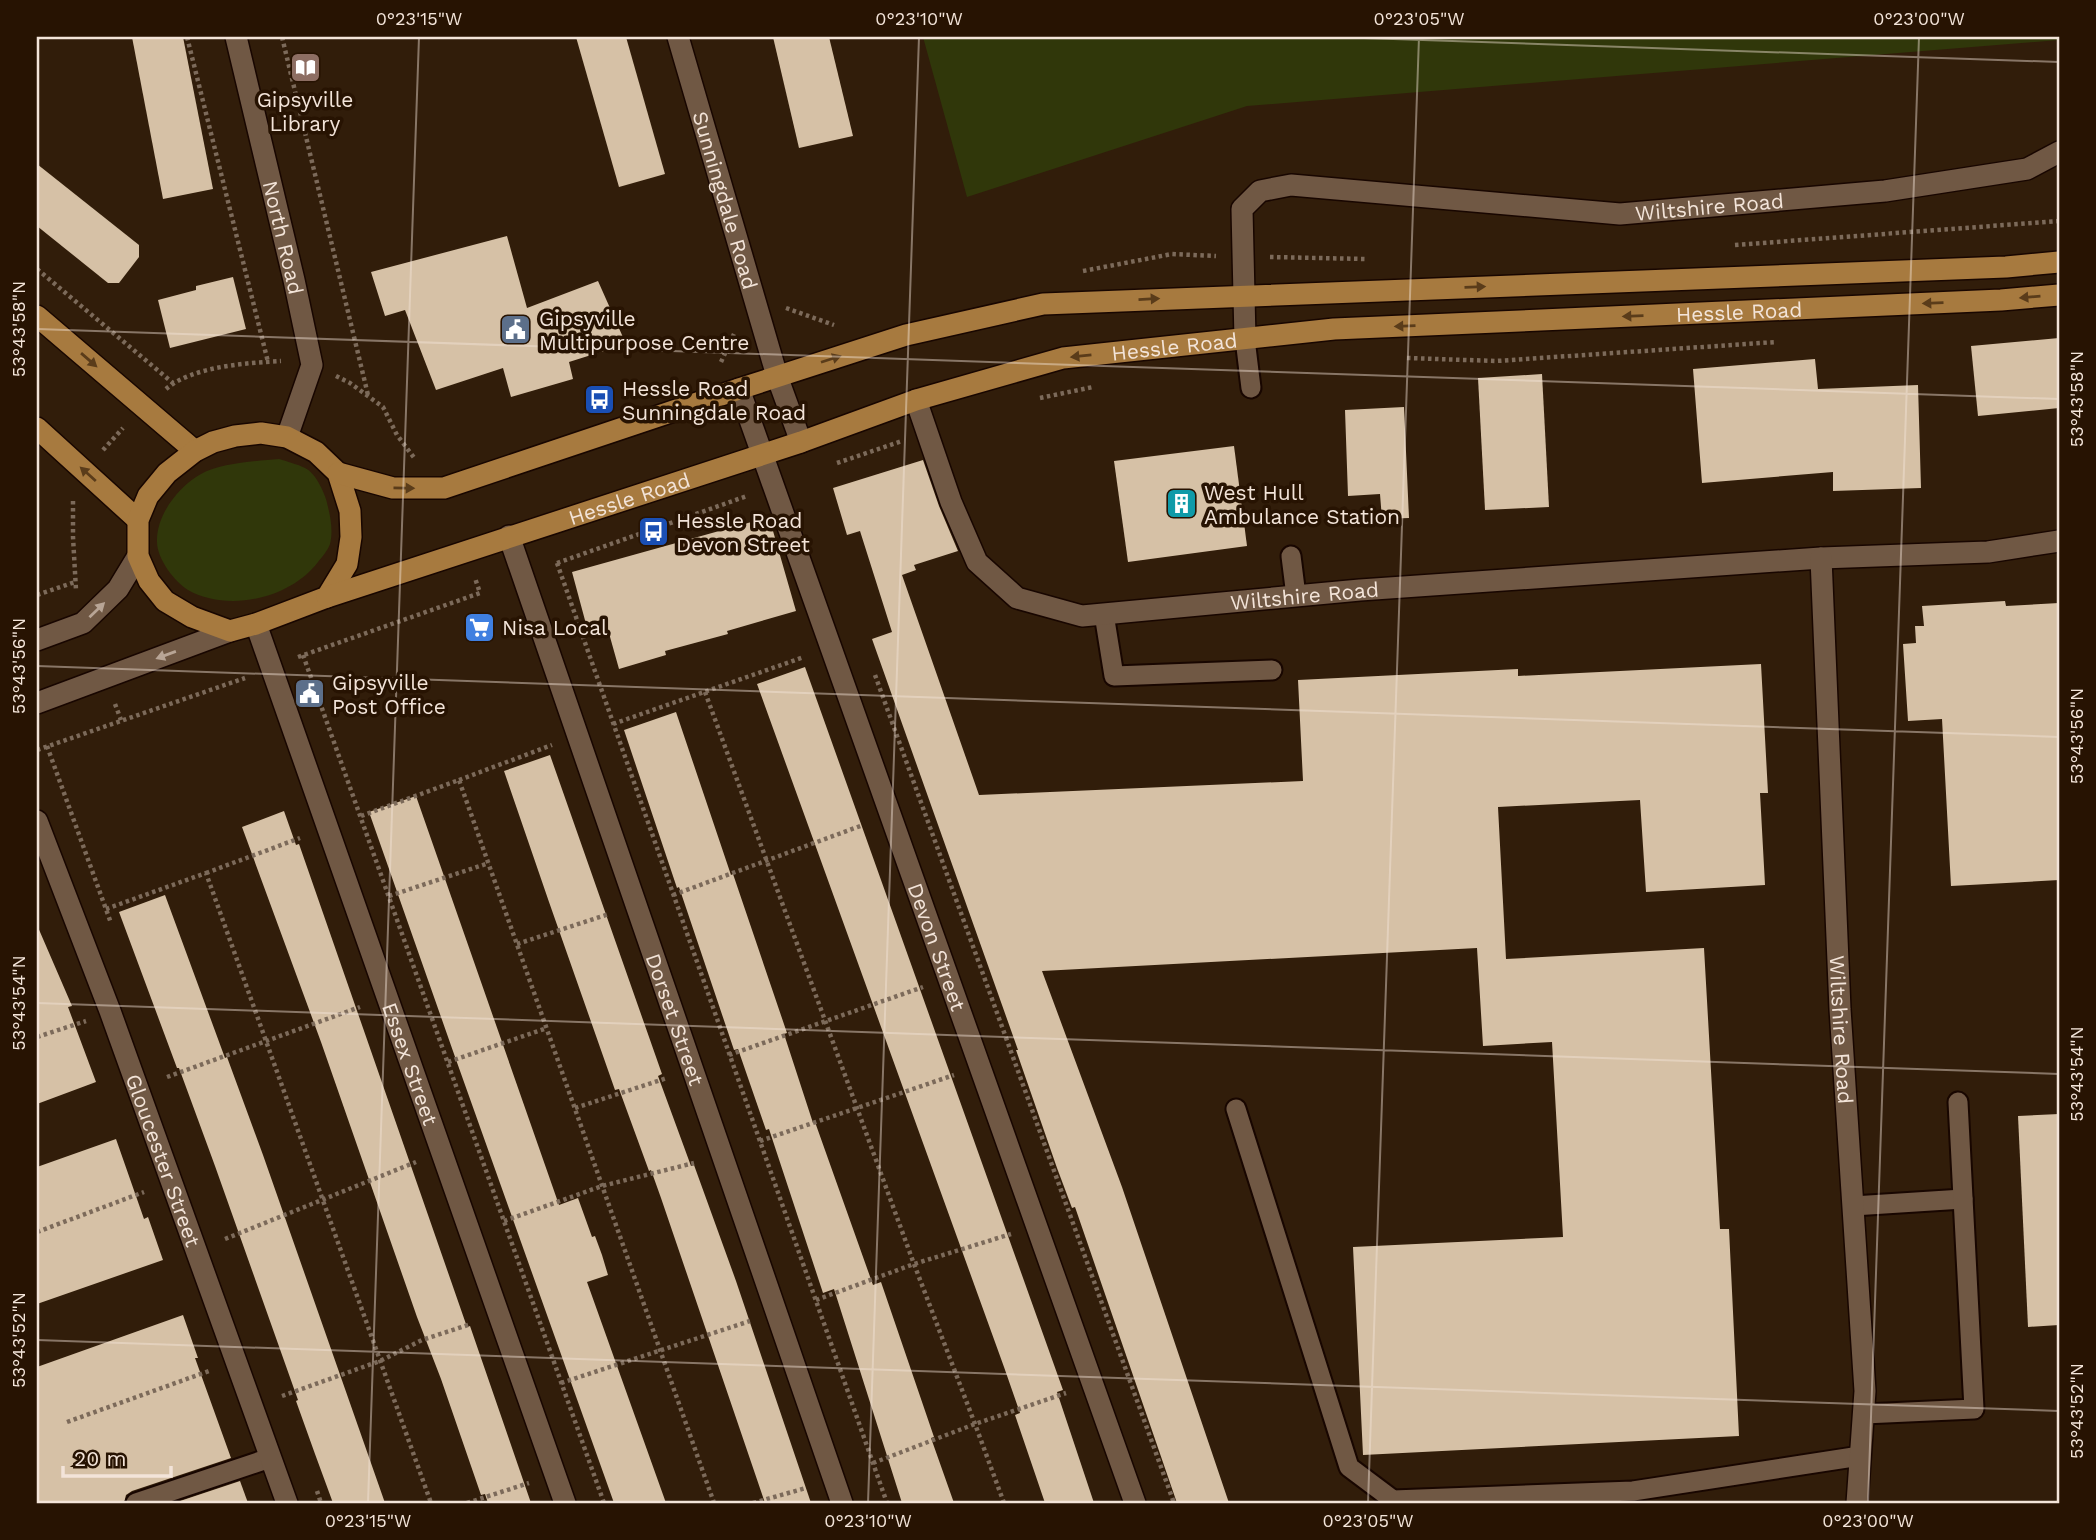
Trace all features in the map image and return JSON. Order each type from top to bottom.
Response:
[{"type":"main road","name":"Hessle Road","points":[[338,473],[393,488],[444,488],[906,335],[1042,304],[2006,267],[2059,262]]},
{"type":"main road","name":"Hessle Road","points":[[327,597],[801,442],[916,400],[1063,358],[1334,329],[2001,300],[2059,295]]},
{"type":"main road","points":[[37,316],[195,451]]},
{"type":"main road","points":[[37,428],[138,520]]},
{"type":"main road","points":[[261,433],[288,437],[316,452],[338,473],[350,511],[351,537],[347,564],[327,597],[230,632],[192,617],[165,601],[149,581],[138,556],[138,520],[148,496],[167,473],[195,451],[213,442],[235,436],[261,433]]},
{"type":"street","name":"North Road","points":[[236,37],[312,365]]},
{"type":"street","name":"Sunningdale Road","points":[[678,37],[777,376],[801,442]]},
{"type":"street","name":"Wiltshire Road","points":[[1245,339],[1242,209],[1260,191],[1291,185],[1620,215],[1885,191],[2027,169],[2059,152]]},
{"type":"street","points":[[288,437],[312,365]]},
{"type":"street","name":"Devon Street","points":[[739,389],[1135,1503]]},
{"type":"street","name":"Wiltshire Road","points":[[916,400],[951,502],[977,562],[1017,598],[1082,616],[1296,596],[1821,558],[1988,552],[2059,541]]},
{"type":"street","name":"Dorset Street","points":[[509,536],[842,1503]]},
{"type":"street","points":[[37,640],[83,623],[118,589],[138,556]]},
{"type":"street","name":"Wiltshire Road","points":[[1821,558],[1840,1009],[1866,1391],[1857,1503]]},
{"type":"street","name":"Essex Street","points":[[256,624],[565,1503]]},
{"type":"street","points":[[37,703],[230,632]]},
{"type":"street","name":"Gloucester Street","points":[[37,821],[110,1011],[287,1503]]},
{"type":"lane","points":[[1245,339],[1251,388]]},
{"type":"lane","points":[[1291,556],[1296,596]]},
{"type":"lane","points":[[1104,614],[1114,676],[1272,670]]},
{"type":"lane","points":[[1864,1415],[1974,1409],[1958,1102]]},
{"type":"lane","points":[[1236,1108],[1349,1467],[1393,1500],[1633,1491],[1860,1456]]},
{"type":"lane","points":[[1853,1206],[1963,1199]]},
{"type":"lane","points":[[136,1503],[270,1458]]},
{"type":"path","points":[[187,37],[268,362]]},
{"type":"path","points":[[282,37],[368,396]]},
{"type":"path","points":[[2000,226],[2059,221]]},
{"type":"path","points":[[37,269],[173,383]]},
{"type":"path","points":[[1401,357],[1496,361],[1784,341]]},
{"type":"path","points":[[83,623],[75,582],[73,494],[85,471],[144,408],[173,383],[204,371],[243,363],[282,361],[312,365],[350,383],[383,407],[397,435],[414,459],[438,458],[444,488]]},
{"type":"path","points":[[1035,399],[1101,385]]},
{"type":"path","points":[[827,466],[927,432]]},
{"type":"path","points":[[545,567],[758,493]]},
{"type":"path","points":[[557,563],[887,1503]]},
{"type":"path","points":[[37,595],[75,582]]},
{"type":"path","points":[[613,724],[814,654]]},
{"type":"path","points":[[303,655],[604,1503]]},
{"type":"path","points":[[873,670],[1174,1503]]},
{"type":"path","points":[[106,677],[121,720]]},
{"type":"path","points":[[705,692],[1004,1503]]},
{"type":"path","points":[[361,816],[556,743]]},
{"type":"path","points":[[459,780],[715,1503]]},
{"type":"path","points":[[673,895],[873,821]]},
{"type":"path","points":[[106,909],[303,837]]},
{"type":"path","points":[[389,896],[488,863]]},
{"type":"path","points":[[206,873],[430,1503]]},
{"type":"path","points":[[517,944],[615,912]]},
{"type":"path","points":[[729,1055],[930,984]]},
{"type":"path","points":[[167,1077],[363,1006]]},
{"type":"path","points":[[37,1037],[90,1019]]},
{"type":"path","points":[[448,1062],[547,1028]]},
{"type":"path","points":[[760,1141],[961,1072]]},
{"type":"path","points":[[575,1108],[671,1076]]},
{"type":"path","points":[[225,1239],[418,1161]]},
{"type":"path","points":[[504,1221],[603,1186],[701,1161]]},
{"type":"path","points":[[37,1232],[151,1189]]},
{"type":"path","points":[[816,1300],[914,1264],[1017,1232]]},
{"type":"path","points":[[561,1383],[756,1319]]},
{"type":"path","points":[[282,1396],[380,1361],[422,1340],[474,1322]]},
{"type":"path","points":[[67,1422],[216,1368]]},
{"type":"path","points":[[873,1463],[975,1423],[1073,1391]]},
{"type":"path","points":[[467,1503],[532,1482]]},
{"type":"path","points":[[753,1503],[813,1485]]},
{"type":"green space","points":[[923,37],[2059,37],[2059,40],[1247,106],[967,197]]},
{"type":"green space","points":[[279,459],[299,465],[317,479],[329,512],[331,530],[328,549],[306,574],[276,593],[240,601],[204,597],[188,590],[172,576],[158,549],[160,522],[170,502],[193,479],[209,470],[239,463]]},
{"type":"building","points":[[132,37],[183,37],[213,189],[163,199]]},
{"type":"building","points":[[576,37],[626,37],[665,174],[619,187]]},
{"type":"building","points":[[773,37],[829,37],[853,136],[799,148]]},
{"type":"building","points":[[37,164],[139,245],[139,257],[119,283],[108,283],[37,226]]},
{"type":"building","name":"Gipsyville Multipurpose Centre","points":[[507,236],[527,308],[598,281],[626,344],[569,362],[573,379],[511,397],[503,368],[436,390],[405,310],[385,316],[371,272]]},
{"type":"building","points":[[233,277],[246,329],[170,348],[158,300],[196,290],[196,286]]},
{"type":"building","points":[[2059,338],[2059,408],[1978,416],[1971,346]]},
{"type":"building","points":[[1815,359],[1818,389],[1918,385],[1921,488],[1833,491],[1833,472],[1702,483],[1693,369]]},
{"type":"building","points":[[1542,374],[1549,507],[1485,510],[1478,378]]},
{"type":"building","points":[[1404,407],[1409,518],[1382,519],[1380,494],[1348,496],[1345,410]]},
{"type":"building","name":"West Hull Ambulance Station","points":[[1234,446],[1247,546],[1128,562],[1114,461]]},
{"type":"building","points":[[923,460],[958,551],[914,565],[916,570],[902,575],[979,795],[1303,781],[1298,680],[1518,669],[1518,676],[1761,664],[1768,793],[1760,793],[1765,885],[1646,892],[1640,800],[1498,807],[1506,959],[1704,948],[1720,1229],[1729,1229],[1739,1436],[1363,1455],[1353,1247],[1563,1237],[1552,1042],[1483,1046],[1477,948],[1042,971],[1122,1187],[1229,1503],[1177,1503],[1075,1207],[1072,1208],[1057,1168],[1018,1050],[872,639],[892,632],[860,531],[847,535],[833,488]]},
{"type":"building","points":[[769,517],[796,611],[727,631],[728,634],[665,651],[666,655],[619,669],[605,619],[586,624],[572,572]]},
{"type":"building","points":[[2005,601],[2006,606],[2059,603],[2059,880],[1951,886],[1942,719],[1908,721],[1903,644],[1916,643],[1915,626],[1924,626],[1922,606]]},
{"type":"building","points":[[805,667],[1063,1390],[1057,1392],[1094,1503],[1045,1503],[1015,1415],[1020,1413],[1004,1367],[757,684]]},
{"type":"building","points":[[676,712],[787,1033],[784,1034],[813,1123],[815,1122],[873,1285],[881,1282],[954,1503],[902,1503],[834,1289],[823,1293],[769,1129],[766,1130],[738,1049],[734,1050],[679,887],[677,888],[624,730]]},
{"type":"building","points":[[550,755],[662,1074],[658,1076],[736,1281],[811,1503],[765,1503],[651,1170],[649,1171],[619,1089],[615,1090],[549,902],[504,771]]},
{"type":"building","points":[[416,796],[559,1205],[578,1198],[592,1237],[595,1236],[602,1255],[608,1275],[587,1282],[666,1503],[614,1503],[454,1054],[369,812]]},
{"type":"building","points":[[284,811],[296,845],[299,844],[531,1503],[488,1503],[485,1494],[481,1495],[242,827]]},
{"type":"building","points":[[165,895],[263,1155],[385,1503],[333,1503],[315,1454],[215,1166],[119,912]]},
{"type":"building","points":[[37,925],[72,1006],[68,1007],[96,1082],[37,1104]]},
{"type":"building","points":[[2059,1114],[2059,1325],[2028,1327],[2018,1116]]},
{"type":"building","points":[[116,1139],[144,1219],[148,1217],[163,1260],[37,1304],[37,1167]]},
{"type":"building","points":[[183,1315],[198,1358],[195,1358],[231,1458],[132,1491],[126,1495],[124,1503],[37,1503],[37,1367]]},
{"type":"building","points":[[240,1481],[248,1503],[174,1503]]},
{"type":"place","name":"Gipsyville Library","points":[[305,67]]},
{"type":"place","name":"Gipsyville Multipurpose Centre","points":[[516,330]]},
{"type":"place","name":"Hessle Road Sunningdale Road","points":[[599,400]]},
{"type":"place","name":"West Hull Ambulance Station","points":[[1181,504]]},
{"type":"place","name":"Hessle Road Devon Street","points":[[653,532]]},
{"type":"place","name":"Nisa Local","points":[[479,627]]},
{"type":"place","name":"Gipsyville Post Office","points":[[309,694]]}]
